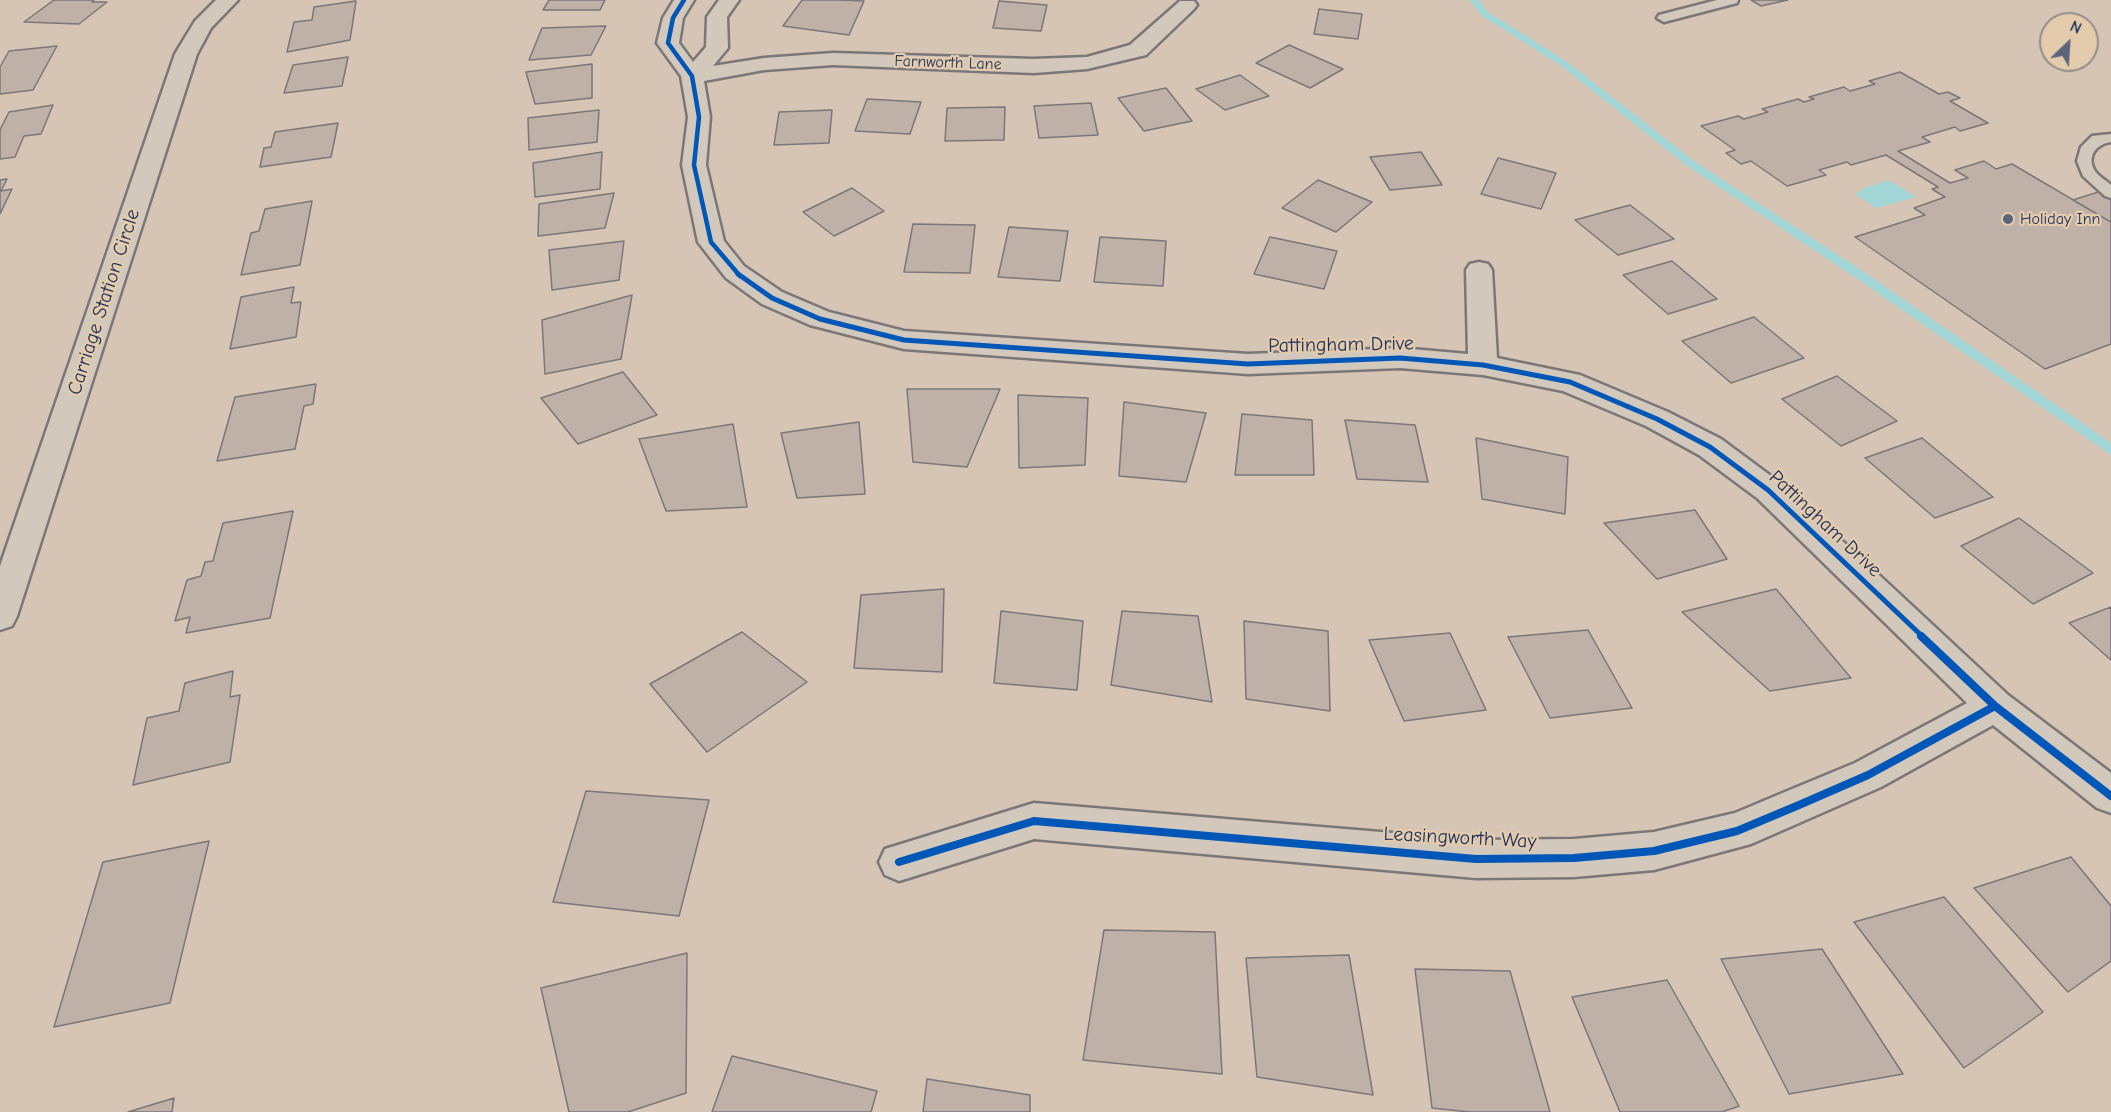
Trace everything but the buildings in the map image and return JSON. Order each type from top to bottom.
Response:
[{"type":"street","name":"Carriage Station Circle","points":[[0,616],[186,54],[202,26],[228,0]]},
{"type":"street","name":"Pattingham Drive","points":[[684,0],[673,18],[668,43],[692,76],[699,117],[694,165],[711,242],[735,272],[772,298],[820,319],[904,340],[1248,364],[1400,358],[1483,365],[1570,382],[1657,419],[1710,447],[1768,490],[1995,706],[2111,796]]},
{"type":"street","points":[[692,76],[717,48],[717,17],[729,0]]},
{"type":"street","name":"Farnworth Lane","points":[[692,76],[764,64],[833,59],[1034,66],[1087,63],[1138,50],[1187,5]]},
{"type":"street","points":[[1479,270],[1483,365]]},
{"type":"street","name":"Leasingworth Way","points":[[899,862],[1034,821],[1476,859],[1574,858],[1654,851],[1737,831],[1809,801],[1868,775],[1995,706]]},
{"type":"lane","points":[[1664,18],[1732,0]]},
{"type":"lane","points":[[2111,138],[2097,139],[2088,147],[2085,160],[2088,173],[2111,193]]},
{"type":"water","points":[[1889,180],[1916,197],[1876,208],[1855,194],[1867,187]]},
{"type":"waterway","points":[[1474,0],[1485,14],[1563,63],[1690,163],[1860,275],[2111,450]]},
{"type":"cycle path","points":[[684,0],[673,18],[668,43],[692,76],[699,117],[694,165],[711,242],[735,272],[772,298],[820,319],[904,340],[1248,364],[1400,358],[1483,365],[1570,382],[1657,419],[1710,447],[1768,490],[1995,706],[2111,796]]},
{"type":"cycle path","points":[[899,862],[1034,821],[1476,859],[1574,858],[1654,851],[1737,831],[1799,805],[1868,775],[1995,706]]},
{"type":"place","name":"Holiday Inn","points":[[2008,219]]}]
